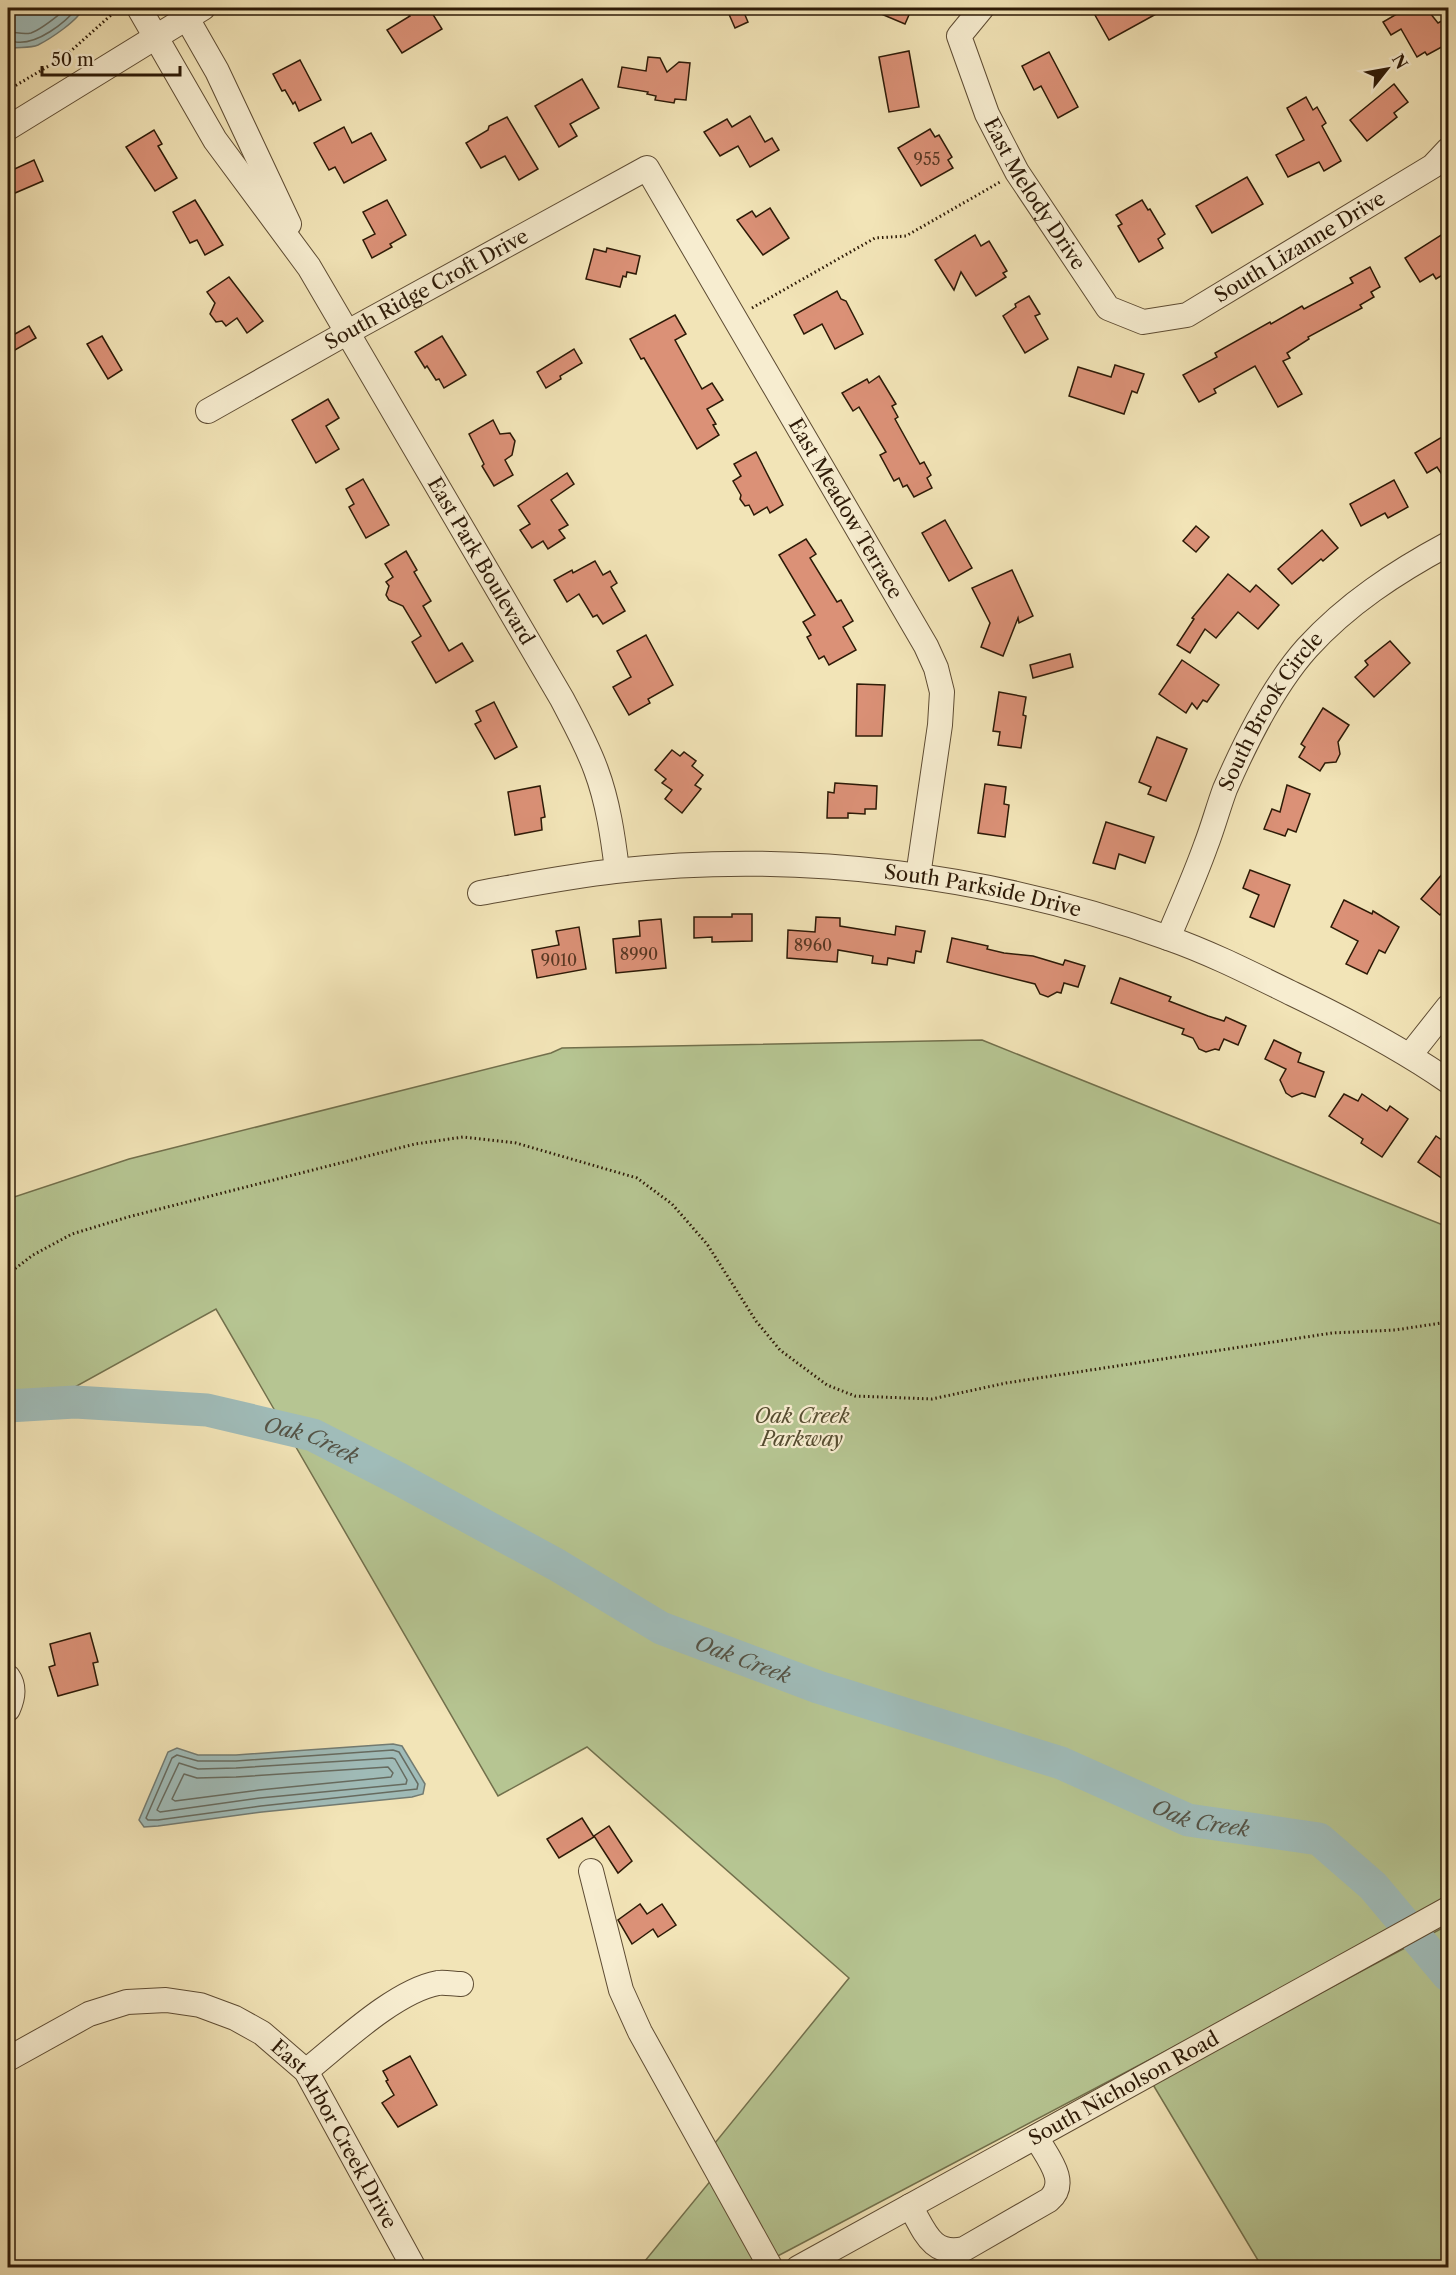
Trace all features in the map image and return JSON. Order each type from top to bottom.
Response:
[{"type":"street","name":"East Park Boulevard","points":[[140,8],[215,141],[309,267],[581,734],[597,770],[607,805],[617,870]]},
{"type":"street","name":"East Melody Drive","points":[[982,8],[959,36],[987,114],[1017,172],[1108,308],[1143,322]]},
{"type":"street","name":"East Park Boulevard","points":[[190,11],[309,267]]},
{"type":"street","points":[[8,128],[155,36],[190,11]]},
{"type":"street","name":"South Lizanne Drive","points":[[1143,322],[1187,315],[1432,166],[1449,150]]},
{"type":"street","name":"East Meadow Terrace","points":[[647,168],[926,646],[936,668],[942,692],[940,725],[918,876]]},
{"type":"street","name":"South Ridge Croft Drive","points":[[208,411],[647,168]]},
{"type":"street","name":"South Brook Circle","points":[[1168,938],[1206,846],[1225,790],[1265,709],[1285,678],[1305,650],[1358,600],[1385,581],[1449,544]]},
{"type":"street","name":"South Parkside Drive","points":[[480,893],[552,879],[617,870],[700,865],[844,868],[918,876],[991,889],[1080,909],[1168,938],[1250,973],[1410,1054],[1449,1081]]},
{"type":"street","points":[[1410,1054],[1449,1007]]},
{"type":"street","points":[[8,1677],[12,1683],[12,1700],[8,1709]]},
{"type":"street","points":[[591,1871],[621,1990],[640,2032],[771,2268]]},
{"type":"street","name":"South Nicholson Road","points":[[801,2267],[1441,1913]]},
{"type":"street","points":[[306,2071],[397,1999],[418,1989],[440,1983],[461,1984]]},
{"type":"street","name":"East Arbor Creek Drive","points":[[8,2060],[88,2014],[127,2002],[166,2000],[200,2005],[236,2018],[262,2032],[306,2071],[414,2268]]},
{"type":"street","points":[[910,2206],[931,2242],[942,2249],[953,2252],[964,2249],[1049,2200],[1057,2193],[1059,2182],[1036,2137]]},
{"type":"path","points":[[8,90],[64,57],[119,8]]},
{"type":"path","points":[[735,318],[874,238],[906,236],[1017,172]]},
{"type":"path","points":[[8,1274],[33,1255],[72,1234],[128,1217],[415,1143],[464,1137],[516,1143],[637,1178],[672,1204],[708,1244],[756,1321],[780,1350],[827,1385],[855,1396],[932,1399],[1006,1383],[1332,1333],[1395,1330],[1449,1322]]},
{"type":"green space","name":"Oak Creek Parkway","points":[[982,1040],[1448,1227],[1448,1897],[1272,1995],[768,2261],[771,2267],[640,2267],[717,2173],[706,2154],[849,1978],[587,1747],[498,1796],[216,1309],[8,1424],[8,1199],[129,1159],[551,1053],[562,1048]]},
{"type":"green space","points":[[1448,1925],[1448,2267],[1262,2267],[1152,2083]]},
{"type":"water","points":[[8,8],[83,8],[70,23],[38,45],[13,48],[8,43]]},
{"type":"water","points":[[393,1744],[402,1746],[425,1784],[423,1794],[158,1826],[144,1827],[139,1820],[168,1752],[177,1748],[198,1755],[236,1755]]},
{"type":"building","points":[[404,8],[429,8],[442,29],[402,53],[387,30],[410,16]]},
{"type":"building","points":[[742,8],[748,22],[735,28],[728,12]]},
{"type":"building","points":[[867,8],[912,8],[905,24]]},
{"type":"building","points":[[1091,8],[1167,8],[1109,40]]},
{"type":"building","points":[[1407,8],[1426,8],[1438,23],[1449,17],[1449,43],[1427,55],[1425,52],[1417,57],[1401,29],[1391,35],[1383,22]]},
{"type":"building","points":[[909,51],[919,107],[889,112],[879,57]]},
{"type":"building","points":[[1049,52],[1078,107],[1058,118],[1041,86],[1034,90],[1022,66]]},
{"type":"building","points":[[648,57],[660,58],[667,72],[679,62],[690,63],[686,100],[675,99],[674,103],[655,100],[656,96],[647,94],[648,92],[618,87],[622,67],[646,71]]},
{"type":"building","points":[[300,60],[321,100],[299,111],[285,90],[282,91],[273,74]]},
{"type":"building","points":[[582,79],[599,108],[570,124],[577,136],[559,147],[535,106]]},
{"type":"building","points":[[1394,84],[1408,102],[1394,113],[1397,117],[1367,141],[1350,120]]},
{"type":"building","points":[[1306,97],[1313,110],[1317,107],[1326,123],[1322,126],[1341,161],[1324,171],[1319,162],[1288,177],[1276,155],[1304,140],[1287,108]]},
{"type":"building","points":[[750,116],[765,142],[772,138],[779,150],[750,167],[738,146],[720,156],[704,132],[727,119],[732,127]]},
{"type":"building","points":[[507,117],[538,169],[519,180],[505,156],[481,168],[466,143],[488,130],[489,126]]},
{"type":"building","points":[[344,127],[352,143],[371,133],[386,160],[344,183],[335,167],[329,170],[314,143]]},
{"type":"building","points":[[930,129],[935,137],[939,135],[952,157],[948,160],[953,168],[921,186],[898,148]]},
{"type":"building","points":[[154,130],[162,144],[158,146],[177,178],[155,191],[126,147]]},
{"type":"building","points":[[34,160],[43,181],[8,196],[8,172]]},
{"type":"building","points":[[1247,177],[1263,204],[1212,233],[1196,206]]},
{"type":"building","points":[[195,200],[223,245],[205,255],[197,240],[190,243],[173,212]]},
{"type":"building","points":[[387,200],[406,235],[390,244],[392,247],[372,258],[363,240],[375,234],[363,212]]},
{"type":"building","points":[[1142,200],[1165,234],[1158,239],[1163,248],[1139,262],[1118,226],[1122,224],[1116,215]]},
{"type":"building","points":[[770,208],[789,238],[763,255],[737,220],[752,211],[756,217]]},
{"type":"building","points":[[1449,230],[1449,271],[1436,279],[1433,274],[1420,282],[1405,258]]},
{"type":"building","points":[[975,235],[981,246],[989,241],[1007,271],[1003,273],[1006,277],[976,296],[961,272],[954,290],[935,260]]},
{"type":"building","points":[[607,248],[640,256],[636,274],[627,272],[626,277],[623,276],[620,287],[586,279],[594,249],[606,252]]},
{"type":"building","points":[[1370,267],[1380,287],[1371,292],[1374,297],[1360,305],[1362,308],[1308,337],[1309,339],[1287,353],[1290,358],[1283,361],[1302,394],[1278,407],[1255,366],[1214,389],[1216,393],[1199,402],[1183,375],[1217,357],[1215,353],[1270,322],[1271,324],[1302,306],[1304,309],[1353,283],[1350,278]]},
{"type":"building","points":[[229,277],[263,321],[247,333],[237,318],[226,326],[222,321],[216,322],[210,314],[215,303],[207,292]]},
{"type":"building","points":[[837,291],[841,299],[846,301],[863,334],[835,349],[822,324],[804,334],[794,315]]},
{"type":"building","points":[[1029,296],[1040,314],[1035,316],[1048,339],[1025,353],[1003,316],[1016,307],[1015,304]]},
{"type":"building","points":[[675,315],[686,334],[675,340],[702,389],[712,383],[723,400],[707,409],[716,424],[713,425],[719,435],[697,449],[644,358],[641,359],[630,339]]},
{"type":"building","points":[[29,326],[36,338],[8,354],[8,338]]},
{"type":"building","points":[[102,336],[122,370],[108,379],[87,344]]},
{"type":"building","points":[[442,336],[466,375],[444,388],[427,366],[425,368],[415,352]]},
{"type":"building","points":[[574,349],[582,363],[560,376],[561,379],[546,388],[537,372]]},
{"type":"building","points":[[1115,365],[1144,374],[1137,393],[1132,391],[1124,414],[1069,396],[1078,367],[1111,377]]},
{"type":"building","points":[[879,376],[896,404],[892,406],[898,417],[895,419],[920,464],[924,462],[931,475],[927,478],[932,488],[914,497],[907,485],[903,487],[899,478],[894,481],[880,455],[886,452],[859,407],[853,411],[842,393],[867,379],[869,383]]},
{"type":"building","points":[[328,399],[339,418],[326,426],[339,449],[316,463],[292,420]]},
{"type":"building","points":[[493,420],[500,434],[510,433],[515,441],[512,455],[505,460],[513,475],[494,486],[482,466],[484,464],[469,434]]},
{"type":"building","points":[[1449,436],[1449,485],[1437,467],[1427,473],[1415,453],[1442,437],[1443,439]]},
{"type":"building","points":[[756,452],[783,505],[770,513],[767,507],[754,515],[749,505],[745,506],[740,499],[741,495],[733,481],[741,476],[734,464]]},
{"type":"building","points":[[567,473],[574,484],[551,500],[568,525],[559,530],[565,538],[548,549],[543,541],[532,548],[520,530],[530,524],[518,506]]},
{"type":"building","points":[[363,479],[389,525],[366,538],[349,507],[354,504],[346,489]]},
{"type":"building","points":[[1394,480],[1408,507],[1388,518],[1385,513],[1361,526],[1350,504]]},
{"type":"building","points":[[945,520],[972,568],[949,581],[922,533]]},
{"type":"building","points":[[1196,526],[1209,537],[1196,552],[1183,541]]},
{"type":"building","points":[[1322,530],[1338,548],[1323,561],[1321,559],[1292,584],[1278,569]]},
{"type":"building","points":[[806,539],[816,554],[810,558],[837,602],[841,600],[853,621],[843,627],[856,650],[829,665],[824,656],[819,659],[807,637],[811,635],[803,622],[815,615],[779,555]]},
{"type":"building","points":[[406,551],[417,570],[414,572],[431,601],[423,606],[449,651],[462,643],[473,661],[436,683],[412,642],[421,636],[403,606],[389,600],[386,595],[389,586],[386,582],[393,577],[385,564]]},
{"type":"building","points":[[595,561],[603,575],[610,571],[617,583],[611,587],[625,611],[603,624],[597,615],[593,617],[579,594],[567,602],[554,580]]},
{"type":"building","points":[[1012,570],[1033,616],[1019,623],[1018,618],[1003,656],[981,647],[990,623],[972,588]]},
{"type":"building","points":[[1228,574],[1250,592],[1256,585],[1279,605],[1258,629],[1238,612],[1216,638],[1205,629],[1190,653],[1177,645],[1194,619],[1192,618]]},
{"type":"building","points":[[646,635],[673,685],[648,699],[650,703],[629,715],[613,687],[631,677],[617,651]]},
{"type":"building","points":[[1390,641],[1410,663],[1374,697],[1355,677],[1368,665],[1365,661]]},
{"type":"building","points":[[1070,654],[1073,667],[1033,678],[1030,665]]},
{"type":"building","points":[[1182,660],[1219,685],[1207,702],[1203,700],[1197,709],[1192,703],[1186,713],[1159,694]]},
{"type":"building","points":[[857,684],[885,685],[882,736],[856,736]]},
{"type":"building","points":[[999,692],[1026,697],[1023,715],[1026,716],[1021,748],[998,745],[1000,732],[993,731]]},
{"type":"building","points":[[494,702],[517,747],[495,759],[475,724],[481,721],[476,711]]},
{"type":"building","points":[[1323,708],[1349,725],[1338,742],[1340,754],[1336,762],[1325,763],[1320,771],[1299,757],[1305,747],[1301,744]]},
{"type":"building","points":[[1157,737],[1187,749],[1166,801],[1148,794],[1151,787],[1139,782]]},
{"type":"building","points":[[672,750],[680,756],[684,752],[696,761],[692,766],[703,775],[695,785],[701,789],[682,813],[665,799],[672,790],[662,783],[666,779],[655,770]]},
{"type":"building","points":[[835,783],[877,786],[876,809],[865,809],[865,814],[848,813],[848,818],[827,818],[828,792],[834,793]]},
{"type":"building","points":[[985,784],[1006,787],[1004,804],[1009,805],[1005,837],[978,833]]},
{"type":"building","points":[[1287,785],[1310,794],[1296,832],[1288,829],[1285,836],[1264,829],[1272,809],[1280,812]]},
{"type":"building","points":[[540,786],[545,817],[541,818],[542,830],[515,835],[508,792]]},
{"type":"building","points":[[1106,822],[1154,837],[1145,863],[1119,854],[1115,869],[1093,863]]},
{"type":"building","points":[[1449,866],[1449,905],[1440,915],[1421,899]]},
{"type":"building","points":[[1250,870],[1290,885],[1274,927],[1250,917],[1259,895],[1243,888]]},
{"type":"building","points":[[1344,900],[1372,914],[1373,911],[1399,927],[1385,953],[1379,950],[1367,974],[1346,964],[1358,941],[1331,927]]},
{"type":"building","points":[[732,914],[752,914],[752,941],[712,942],[712,937],[694,938],[694,917],[732,917]]},
{"type":"building","points":[[816,917],[840,918],[840,926],[895,935],[896,926],[925,931],[921,952],[916,951],[914,963],[888,958],[887,965],[872,963],[873,956],[838,950],[837,962],[787,958],[788,930],[815,932]]},
{"type":"building","points":[[661,919],[666,968],[616,973],[613,939],[640,936],[639,921]]},
{"type":"building","points":[[579,927],[586,969],[537,978],[532,950],[559,945],[556,931]]},
{"type":"building","points":[[952,938],[988,946],[987,949],[1004,953],[1033,956],[1063,965],[1065,960],[1085,966],[1078,987],[1064,983],[1061,993],[1057,992],[1048,997],[1040,994],[1035,984],[947,962]]},
{"type":"building","points":[[1120,978],[1171,997],[1169,1001],[1208,1016],[1224,1021],[1226,1017],[1246,1026],[1238,1045],[1224,1039],[1219,1050],[1206,1052],[1199,1049],[1193,1038],[1182,1034],[1184,1029],[1111,1003]]},
{"type":"building","points":[[1274,1040],[1301,1053],[1298,1062],[1324,1072],[1315,1097],[1302,1093],[1292,1097],[1286,1093],[1280,1080],[1286,1069],[1265,1059]]},
{"type":"building","points":[[1344,1094],[1358,1101],[1362,1094],[1387,1111],[1390,1106],[1408,1119],[1382,1157],[1361,1143],[1363,1139],[1329,1116]]},
{"type":"building","points":[[1436,1136],[1449,1145],[1449,1183],[1418,1162]]},
{"type":"building","points":[[90,1633],[98,1662],[93,1663],[98,1685],[58,1696],[49,1667],[55,1665],[50,1644]]},
{"type":"building","points":[[582,1818],[594,1837],[559,1858],[547,1839]]},
{"type":"building","points":[[609,1826],[632,1861],[618,1873],[594,1836]]},
{"type":"building","points":[[640,1904],[647,1914],[662,1904],[676,1925],[658,1937],[653,1929],[632,1944],[618,1920]]},
{"type":"building","points":[[410,2056],[437,2105],[398,2127],[382,2103],[394,2095],[383,2071]]},
{"type":"waterway","name":"Oak Creek","points":[[8,1406],[75,1402],[207,1410],[313,1435],[557,1565],[661,1628],[818,1687],[1061,1763],[1188,1820],[1319,1839],[1373,1886],[1448,1975]]}]
